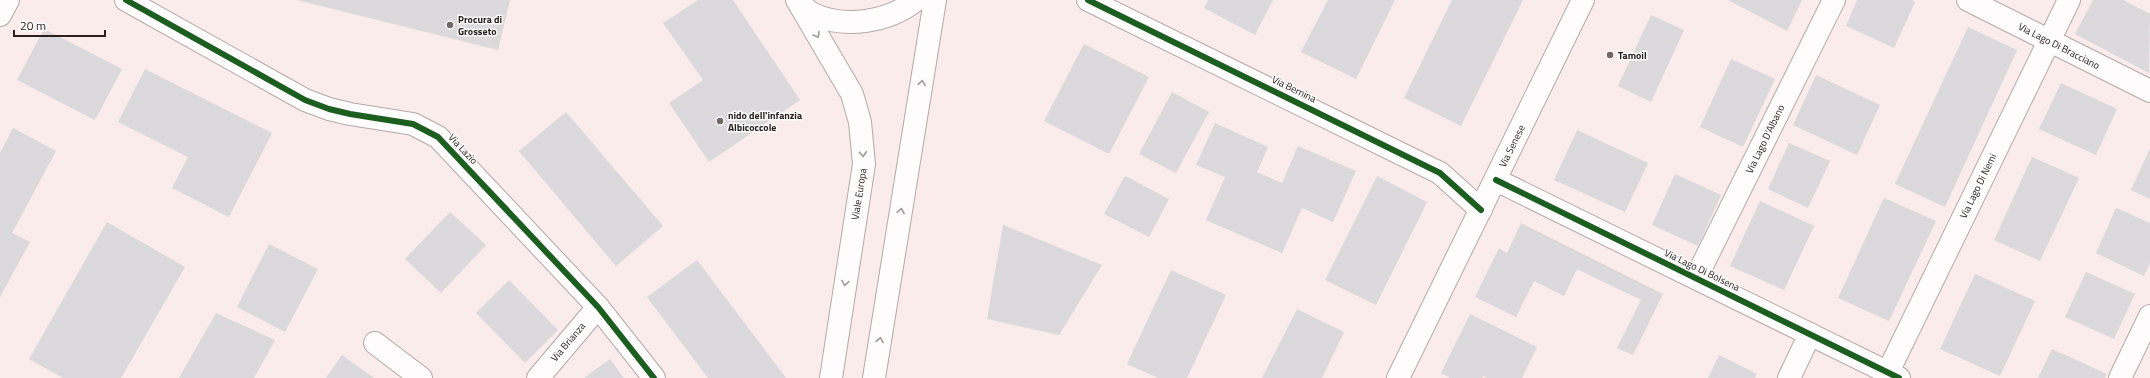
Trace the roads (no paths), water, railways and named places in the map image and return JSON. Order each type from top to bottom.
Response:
[{"type":"street","points":[[0,15],[8,0]]},
{"type":"street","name":"Via Lazio","points":[[126,0],[305,100],[336,111],[413,124],[438,137],[598,307],[654,378]]},
{"type":"street","name":"Viale Europa","points":[[797,1],[812,14],[835,22],[858,22],[881,18],[916,0]]},
{"type":"street","points":[[874,378],[935,0]]},
{"type":"street","name":"Via Bernina","points":[[1088,0],[1440,173],[1481,210]]},
{"type":"street","name":"Via Senese","points":[[1398,378],[1583,0]]},
{"type":"street","name":"Via Lago D'Albano","points":[[1696,278],[1834,0]]},
{"type":"street","name":"Via Lago Di Bracciano","points":[[1968,0],[2150,91]]},
{"type":"street","name":"Via Lago Di Nemi","points":[[1894,375],[2069,0]]},
{"type":"street","name":"Viale Europa","points":[[797,1],[852,94],[860,122],[864,164],[831,378]]},
{"type":"street","name":"Via Lago Di Bolsena","points":[[1496,180],[1894,375]]},
{"type":"street","name":"Via Brianza","points":[[538,378],[598,307]]},
{"type":"street","points":[[2120,378],[2150,316]]},
{"type":"street","points":[[1789,378],[1810,334]]},
{"type":"street","points":[[375,343],[421,378]]},
{"type":"place","name":"Procura di Grosseto","points":[[450,25]]},
{"type":"place","name":"Tamoil","points":[[1610,55]]},
{"type":"place","name":"nido dell'infanzia Albicoccole","points":[[720,121]]}]
